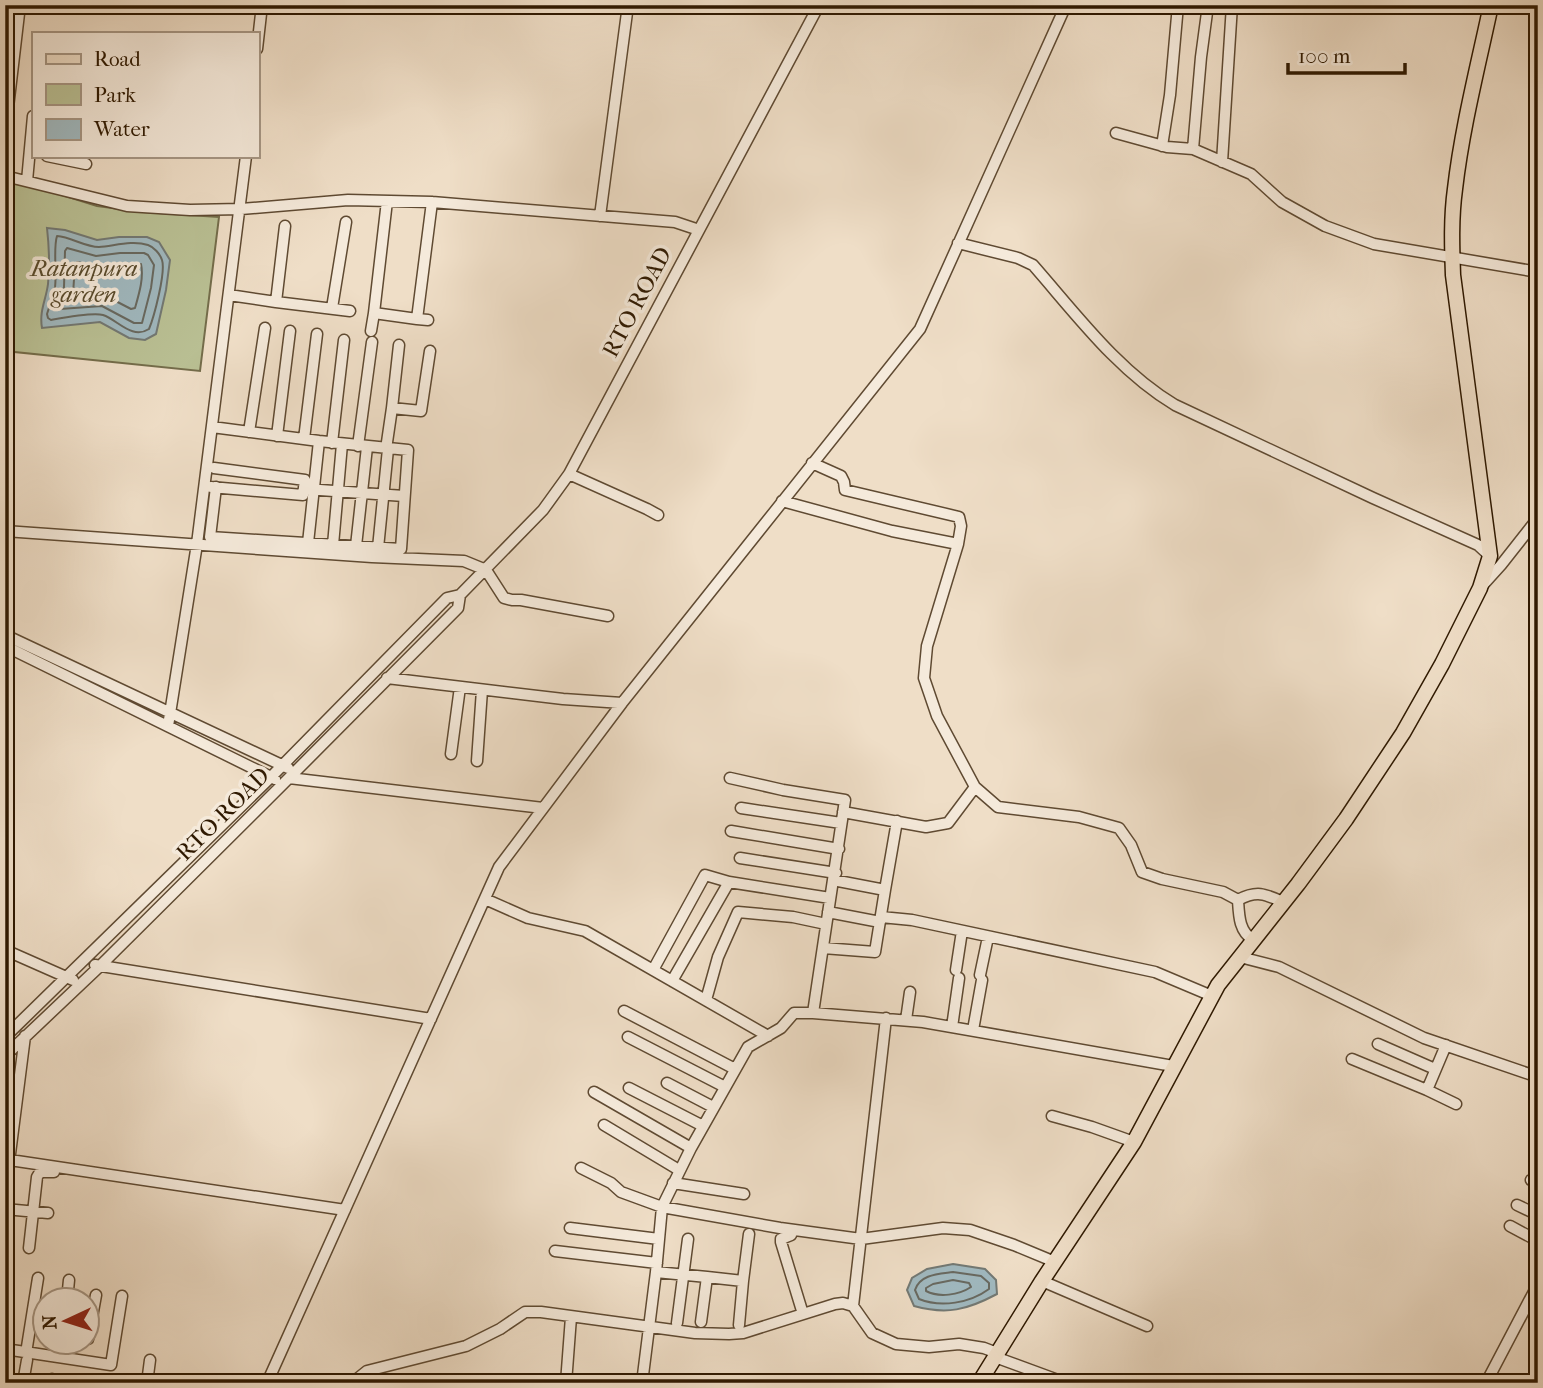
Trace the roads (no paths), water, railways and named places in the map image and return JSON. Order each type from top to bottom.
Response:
[{"type":"main road","points":[[979,1383],[1133,1142],[1217,985],[1346,819],[1403,733],[1480,588],[1490,556],[1453,258],[1455,190],[1465,127],[1491,5]]},
{"type":"street","points":[[5,28],[8,5]]},
{"type":"street","points":[[5,133],[20,5]]},
{"type":"street","points":[[259,32],[262,5]]},
{"type":"street","points":[[600,216],[628,5]]},
{"type":"street","name":"RTO ROAD","points":[[5,1037],[271,777],[447,598],[460,595],[543,510],[569,474],[819,5]]},
{"type":"street","points":[[267,1383],[499,867],[622,703],[920,329],[1066,5]]},
{"type":"street","points":[[1162,146],[1170,95],[1178,5]]},
{"type":"street","points":[[1193,149],[1208,5]]},
{"type":"street","points":[[1222,162],[1232,5]]},
{"type":"street","points":[[1116,133],[1162,146],[1193,149],[1251,174],[1282,202],[1325,226],[1374,244],[1538,272]]},
{"type":"street","points":[[27,181],[32,134]]},
{"type":"street","points":[[57,158],[86,164]]},
{"type":"street","points":[[212,427],[408,450],[401,549],[210,537],[212,427],[246,158]]},
{"type":"street","points":[[5,176],[127,206],[190,210],[240,209],[348,200],[432,202],[675,222],[699,230]]},
{"type":"street","points":[[356,546],[374,313],[387,201]]},
{"type":"street","points":[[374,313],[423,319],[432,202]]},
{"type":"street","points":[[332,308],[346,222]]},
{"type":"street","points":[[276,302],[285,226]]},
{"type":"street","points":[[958,243],[1018,258],[1033,265],[1111,352],[1155,393],[1175,405],[1478,545],[1490,556]]},
{"type":"street","points":[[229,295],[350,311]]},
{"type":"street","points":[[249,432],[265,328]]},
{"type":"street","points":[[276,436],[289,331]]},
{"type":"street","points":[[303,439],[317,334]]},
{"type":"street","points":[[333,545],[338,492],[337,443],[344,340]]},
{"type":"street","points":[[379,548],[399,345]]},
{"type":"street","points":[[392,408],[421,411],[430,351]]},
{"type":"street","points":[[308,543],[309,490],[319,441]]},
{"type":"street","points":[[812,463],[841,475],[845,490],[959,517],[961,526],[958,544],[927,646],[924,678],[937,716],[975,787],[999,807],[1079,817],[1119,828],[1132,845],[1142,872],[1223,892],[1238,900]]},
{"type":"street","points":[[214,468],[305,480],[309,490]]},
{"type":"street","points":[[569,474],[658,515]]},
{"type":"street","points":[[210,486],[303,495],[309,490],[404,496]]},
{"type":"street","points":[[169,720],[197,544],[210,486]]},
{"type":"street","points":[[782,501],[892,531],[958,544]]},
{"type":"street","points":[[1480,588],[1538,518]]},
{"type":"street","points":[[5,531],[464,561],[486,570],[504,598],[608,616]]},
{"type":"street","name":"RTO ROAD","points":[[5,1056],[100,966],[458,608],[460,595]]},
{"type":"street","points":[[5,635],[169,720],[271,777],[543,808]]},
{"type":"street","points":[[5,646],[169,720],[282,766],[289,777]]},
{"type":"street","points":[[387,678],[622,703]]},
{"type":"street","points":[[451,754],[460,687]]},
{"type":"street","points":[[477,761],[482,690]]},
{"type":"street","points":[[336,711],[344,721]]},
{"type":"street","points":[[730,778],[845,800],[813,1013]]},
{"type":"street","points":[[741,808],[897,821],[926,827],[948,823],[975,787]]},
{"type":"street","points":[[823,948],[875,952],[897,821]]},
{"type":"street","points":[[731,831],[839,849]]},
{"type":"street","points":[[740,858],[885,890]]},
{"type":"street","points":[[653,970],[705,875],[729,882],[830,898]]},
{"type":"street","points":[[672,981],[729,882]]},
{"type":"street","points":[[1238,900],[1250,894],[1267,895],[1283,902]]},
{"type":"street","points":[[485,900],[528,918],[586,931],[768,1036]]},
{"type":"street","points":[[1238,900],[1239,922],[1246,935],[1253,940]]},
{"type":"street","points":[[706,1000],[718,957],[738,912],[793,917],[912,920],[1154,972],[1212,996]]},
{"type":"street","points":[[951,1027],[962,931]]},
{"type":"street","points":[[973,1030],[988,937]]},
{"type":"street","points":[[5,950],[81,984]]},
{"type":"street","points":[[1240,957],[1279,967],[1424,1038],[1538,1077]]},
{"type":"street","points":[[83,962],[431,1019]]},
{"type":"street","points":[[906,1020],[910,992]]},
{"type":"street","points":[[624,1011],[735,1069]]},
{"type":"street","points":[[642,1383],[662,1207],[679,1170],[748,1047],[781,1028],[794,1013],[906,1020],[1173,1066]]},
{"type":"street","points":[[5,1193],[28,1014]]},
{"type":"street","points":[[853,1306],[886,1018]]},
{"type":"street","points":[[628,1037],[725,1087]]},
{"type":"street","points":[[1378,1044],[1436,1069]]},
{"type":"street","points":[[1427,1090],[1446,1045]]},
{"type":"street","points":[[1352,1059],[1456,1104]]},
{"type":"street","points":[[667,1083],[713,1107]]},
{"type":"street","points":[[629,1088],[703,1126]]},
{"type":"street","points":[[594,1092],[691,1148]]},
{"type":"street","points":[[1052,1116],[1133,1142]]},
{"type":"street","points":[[604,1125],[679,1170]]},
{"type":"street","points":[[10,1160],[345,1210]]},
{"type":"street","points":[[581,1168],[611,1183],[621,1192],[662,1207],[861,1239],[943,1228],[970,1230],[1055,1262]]},
{"type":"street","points":[[29,1248],[37,1177],[40,1172],[73,1175]]},
{"type":"street","points":[[673,1183],[744,1194]]},
{"type":"street","points":[[1517,1205],[1538,1215]]},
{"type":"street","points":[[5,1209],[48,1213]]},
{"type":"street","points":[[1510,1226],[1538,1241]]},
{"type":"street","points":[[570,1228],[659,1239]]},
{"type":"street","points":[[739,1325],[749,1234]]},
{"type":"street","points":[[792,1235],[783,1237],[780,1242],[803,1314]]},
{"type":"street","points":[[677,1323],[688,1239]]},
{"type":"street","points":[[555,1251],[684,1275],[743,1281]]},
{"type":"street","points":[[701,1322],[706,1277]]},
{"type":"street","points":[[23,1383],[38,1278]]},
{"type":"street","points":[[68,1286],[69,1280]]},
{"type":"street","points":[[1042,1281],[1147,1326]]},
{"type":"street","points":[[1486,1383],[1538,1284]]},
{"type":"street","points":[[5,1349],[27,1356],[59,1357],[111,1365],[122,1296]]},
{"type":"street","points":[[352,1383],[367,1371],[466,1346],[500,1329],[525,1312],[695,1333],[729,1334],[743,1333],[843,1303],[853,1306],[872,1333],[896,1345],[929,1347],[959,1344],[984,1348],[1066,1383]]},
{"type":"street","points":[[566,1383],[571,1317]]},
{"type":"street","points":[[83,1361],[84,1356]]},
{"type":"street","points":[[147,1383],[150,1360]]},
{"type":"water","points":[[47,228],[65,230],[97,240],[147,237],[159,242],[170,260],[156,334],[145,340],[129,338],[100,322],[42,328],[42,311],[49,277]]},
{"type":"water","points":[[953,1264],[985,1269],[996,1280],[997,1294],[957,1309],[937,1310],[914,1306],[907,1290],[912,1278],[927,1269]]},
{"type":"park label","name":"Ratanpura garden","points":[[84,281]]}]
